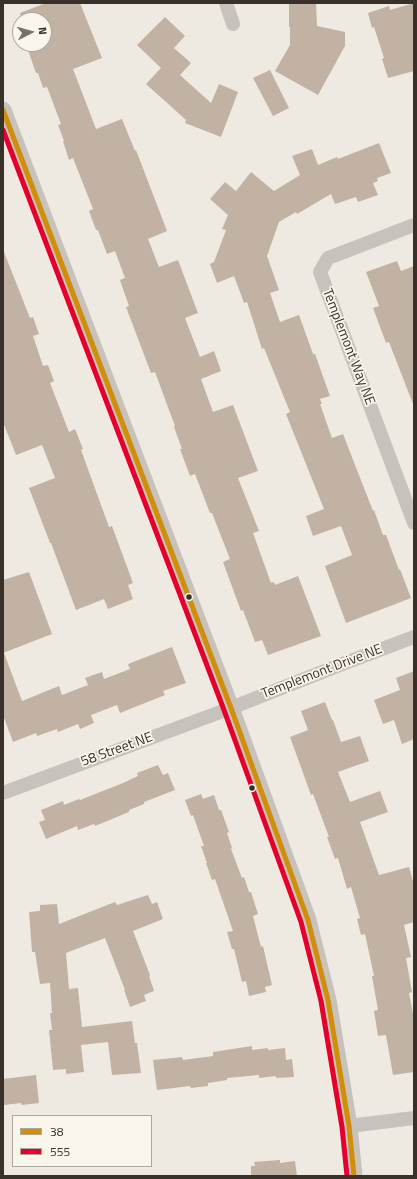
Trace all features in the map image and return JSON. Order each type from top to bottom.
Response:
[{"type":"street","points":[[226,3],[233,24]]},
{"type":"street","points":[[3,110],[231,708],[308,920],[328,1000],[349,1126],[354,1176]]},
{"type":"street","name":"Templemont Way NE","points":[[414,225],[328,258],[320,272],[414,523]]},
{"type":"street","name":"Templemont Drive NE","points":[[231,708],[414,637]]},
{"type":"street","name":"58 Street NE","points":[[3,792],[231,708]]},
{"type":"street","points":[[349,1126],[414,1118]]},
{"type":"building","points":[[46,3],[80,3],[102,58],[73,69],[96,129],[122,119],[135,151],[136,150],[167,231],[148,239],[159,267],[178,260],[198,313],[185,318],[200,357],[214,351],[221,371],[201,379],[213,412],[233,405],[258,471],[238,478],[259,531],[253,533],[271,583],[274,582],[275,585],[298,576],[321,636],[268,655],[262,640],[255,642],[243,610],[241,611],[223,562],[230,559],[195,474],[190,476],[180,449],[182,449],[174,427],[175,426],[155,372],[151,373],[126,307],[129,306],[120,280],[125,278],[115,251],[107,254],[98,230],[96,230],[89,211],[93,209],[73,158],[69,160],[58,125],[61,124],[47,87],[43,88],[29,52],[52,52],[52,12],[23,12]]},
{"type":"building","points":[[289,3],[316,3],[317,26],[345,32],[345,46],[318,95],[275,71],[290,45]]},
{"type":"building","points":[[414,3],[414,71],[388,78],[382,59],[384,58],[374,27],[372,28],[368,13],[389,6],[390,10]]},
{"type":"building","points":[[165,17],[185,36],[174,48],[191,63],[180,75],[211,103],[219,84],[238,92],[221,137],[185,123],[186,120],[146,84],[161,68],[137,45]]},
{"type":"building","points":[[270,70],[289,108],[273,116],[253,78]]},
{"type":"building","points":[[379,143],[391,173],[377,178],[378,181],[373,183],[378,195],[358,202],[356,197],[335,204],[331,194],[297,214],[296,212],[279,222],[267,256],[279,290],[270,293],[280,322],[299,315],[330,396],[320,399],[322,404],[320,404],[332,438],[343,434],[373,511],[374,510],[383,535],[386,535],[411,598],[346,623],[325,566],[352,555],[341,526],[313,536],[306,516],[324,509],[286,414],[290,412],[264,348],[262,349],[247,302],[244,303],[234,276],[217,283],[210,264],[214,262],[226,230],[222,229],[228,215],[210,199],[225,182],[236,191],[251,172],[274,191],[300,175],[292,156],[312,149],[318,165]]},
{"type":"building","points":[[3,252],[30,318],[33,317],[39,334],[33,336],[43,366],[48,365],[54,381],[50,383],[69,432],[75,429],[83,449],[81,450],[109,527],[112,526],[133,583],[128,585],[133,599],[108,609],[104,599],[76,610],[29,488],[55,478],[42,445],[16,455],[3,422]]},
{"type":"building","points":[[397,261],[401,271],[414,266],[414,404],[389,342],[386,343],[373,308],[379,306],[366,272]]},
{"type":"building","points":[[29,572],[52,634],[3,653],[3,580]]},
{"type":"building","points":[[172,647],[186,683],[163,691],[165,695],[120,713],[117,705],[91,715],[94,723],[80,729],[78,724],[58,732],[57,729],[37,736],[36,733],[13,742],[3,715],[4,653],[22,701],[59,686],[62,695],[88,685],[85,678],[102,672],[104,679],[130,669],[128,664]]},
{"type":"building","points":[[414,671],[414,739],[402,744],[394,720],[383,724],[374,700],[400,690],[396,678]]},
{"type":"building","points":[[325,702],[341,742],[360,736],[369,761],[338,772],[350,802],[380,791],[388,812],[360,822],[379,875],[409,867],[414,885],[414,922],[404,925],[411,957],[406,958],[412,992],[409,993],[414,1019],[414,1072],[393,1075],[386,1035],[378,1036],[374,1011],[378,1010],[372,976],[374,976],[365,934],[361,935],[357,919],[360,918],[351,887],[347,889],[338,858],[335,859],[327,837],[329,837],[313,794],[311,795],[290,737],[308,730],[301,711]]},
{"type":"building","points":[[158,765],[163,775],[168,773],[175,790],[144,802],[144,804],[129,810],[129,812],[95,826],[94,824],[78,830],[77,826],[46,839],[39,822],[45,820],[41,810],[63,801],[64,805],[79,799],[80,800],[123,783],[138,776],[137,773]]},
{"type":"building","points":[[201,794],[203,799],[214,795],[229,832],[227,833],[232,848],[231,849],[242,878],[244,877],[249,892],[251,892],[258,914],[253,916],[261,947],[263,946],[272,985],[265,987],[266,992],[249,996],[246,981],[242,982],[234,949],[232,949],[227,932],[233,931],[215,879],[212,880],[206,863],[201,846],[204,846],[193,815],[191,816],[185,800]]},
{"type":"building","points":[[148,895],[152,904],[157,902],[163,919],[133,931],[150,975],[149,976],[154,991],[144,995],[146,1001],[130,1007],[105,938],[66,953],[69,989],[78,988],[82,1027],[132,1021],[141,1073],[112,1075],[108,1042],[81,1045],[84,1072],[66,1074],[66,1069],[53,1070],[49,1030],[52,1030],[50,1013],[52,1013],[50,983],[40,984],[35,952],[32,952],[29,912],[40,911],[40,905],[57,904],[59,924],[115,902],[117,905]]},
{"type":"building","points":[[252,1046],[252,1050],[285,1048],[286,1060],[292,1059],[294,1077],[276,1078],[276,1076],[259,1078],[259,1075],[227,1078],[227,1080],[208,1083],[208,1086],[191,1088],[190,1086],[157,1090],[153,1060],[182,1057],[183,1060],[213,1056],[213,1052]]},
{"type":"building","points":[[36,1075],[39,1103],[4,1105],[3,1079]]},
{"type":"building","points":[[280,1160],[280,1163],[295,1161],[297,1176],[251,1176],[251,1166],[255,1166],[254,1162]]},
{"type":"transit line","name":"38","points":[[3,110],[231,708],[308,920],[328,1000],[349,1126],[354,1176]]},
{"type":"transit line","name":"555","points":[[3,130],[224,710],[301,922],[321,1001],[342,1127],[347,1176]]}]
